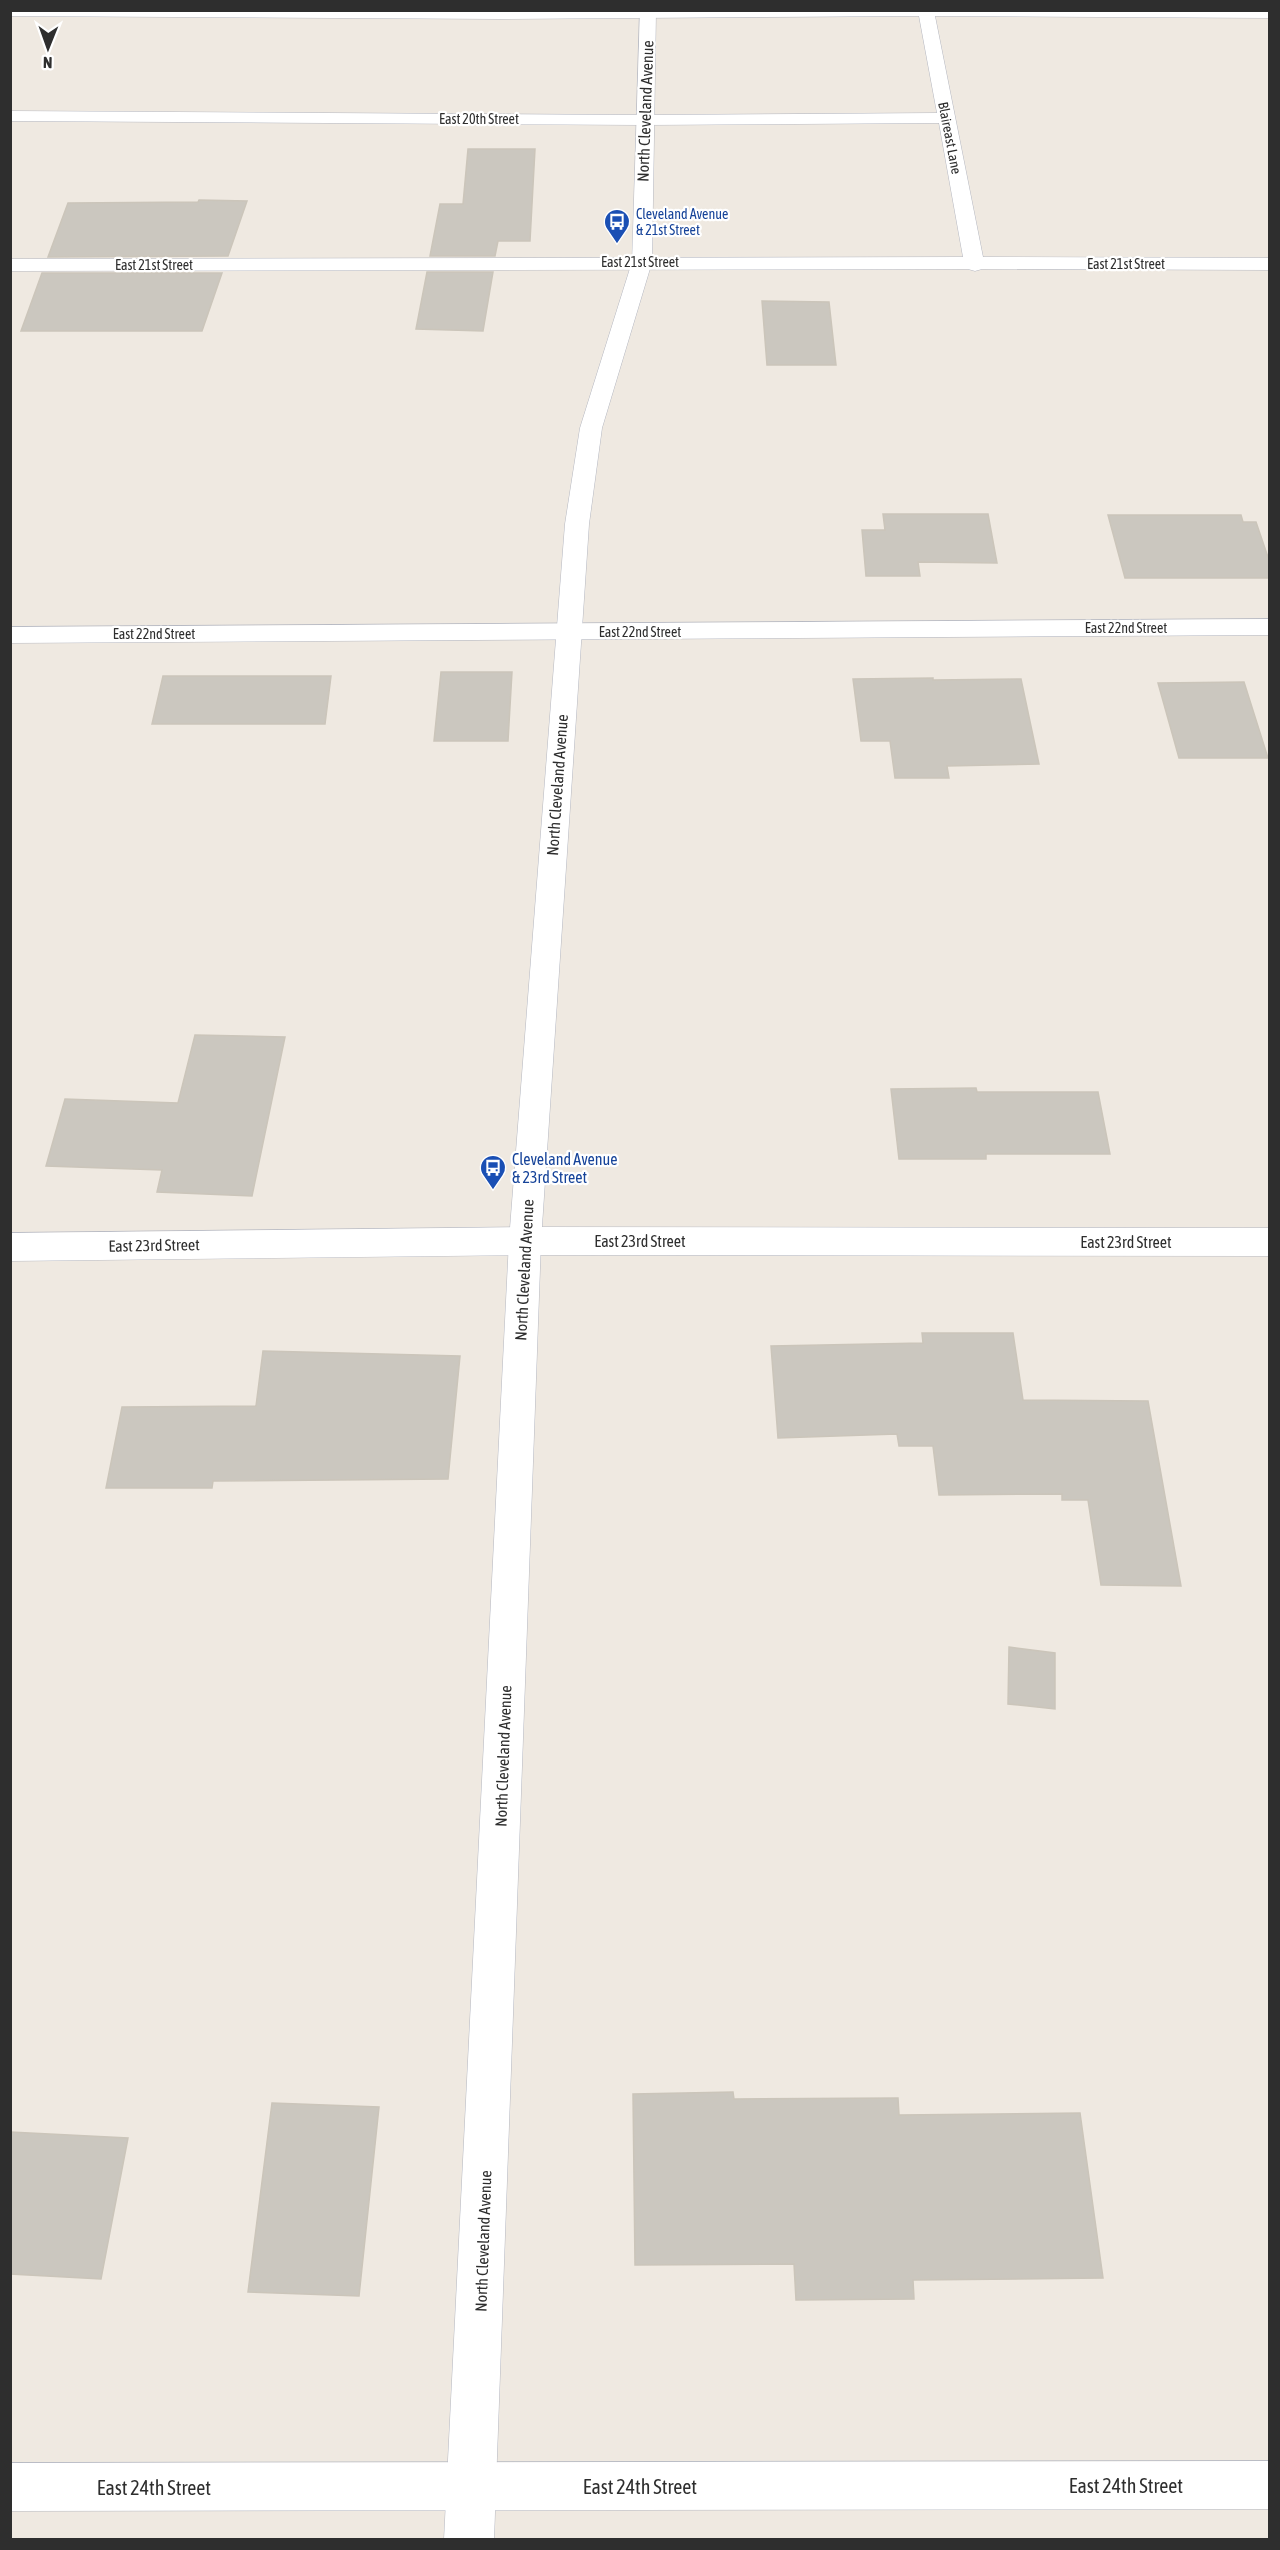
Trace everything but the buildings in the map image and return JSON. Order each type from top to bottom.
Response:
[{"type":"street","points":[[10,11],[1269,13]]},
{"type":"street","name":"Blaireast Lane","points":[[926,11],[975,264]]},
{"type":"street","name":"North Cleveland Avenue","points":[[469,2540],[525,1241],[568,632],[577,524],[591,428],[642,262],[648,12]]},
{"type":"street","name":"East 20th Street","points":[[10,116],[644,120],[946,118]]},
{"type":"street","name":"East 21st Street","points":[[10,265],[642,262],[1269,264]]},
{"type":"street","name":"East 22nd Street","points":[[10,635],[1269,627]]},
{"type":"street","name":"East 23rd Street","points":[[10,1247],[525,1241],[1269,1242]]},
{"type":"street","name":"East 24th Street","points":[[10,2487],[1269,2485]]},
{"type":"place","name":"Cleveland Avenue & 21st Street","points":[[617,245]]},
{"type":"place","name":"Cleveland Avenue & 23rd Street","points":[[493,1191]]}]
